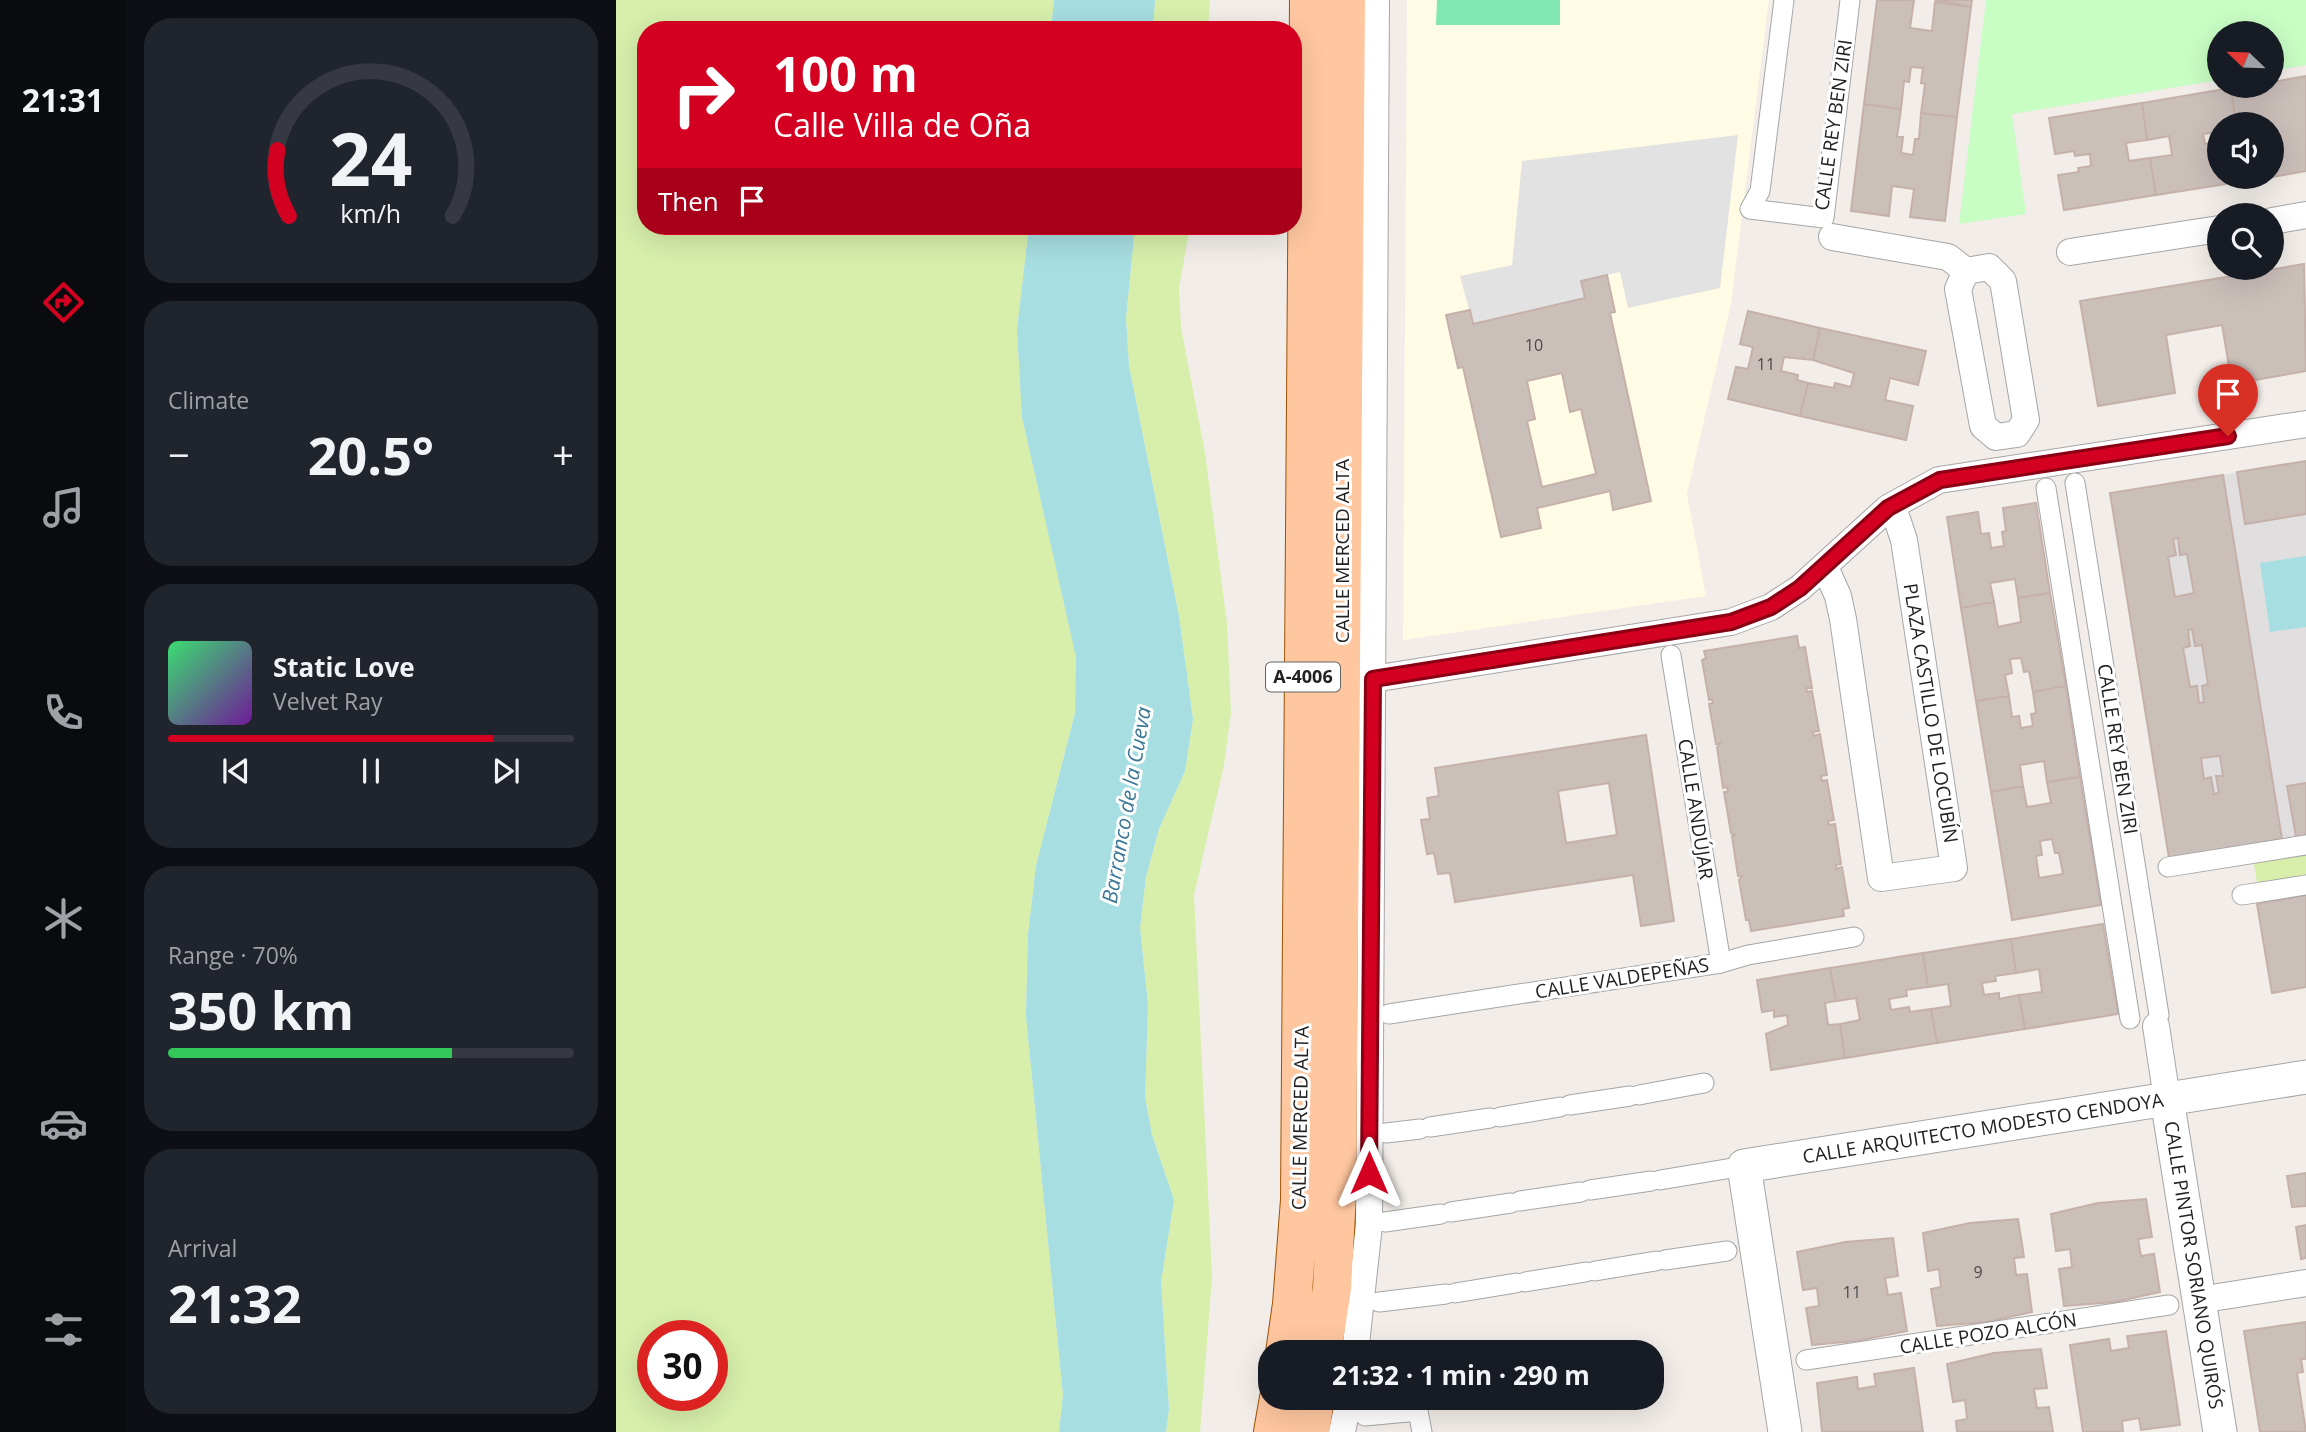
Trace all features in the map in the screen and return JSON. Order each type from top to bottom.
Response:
[{"type":"main road","name":"CALLE MERCED ALTA","points":[[1287,1340],[1293,1304],[1300,1200],[1309,0]]},
{"type":"main road","name":"CALLE MERCED ALTA","points":[[1324,1340],[1332,1288],[1337,1195],[1346,0]]},
{"type":"main road","points":[[1273,1432],[1277,1410]]},
{"type":"main road","points":[[1310,1432],[1313,1410]]},
{"type":"street","name":"CALLE MERCED ALTA","points":[[1356,1340],[1368,1225],[1376,0]]},
{"type":"street","name":"CALLE REY BEN ZIRI","points":[[1784,0],[1760,191],[1750,209],[1824,218],[1850,0]]},
{"type":"street","points":[[2284,219],[2306,215]]},
{"type":"street","points":[[2070,252],[2207,231]]},
{"type":"street","name":"CALLE REY BEN ZIRI","points":[[1832,237],[1948,257],[1966,271],[1989,267],[2003,281],[2026,420],[2017,434],[2006,436]]},
{"type":"street","points":[[1966,271],[1958,289],[1983,426],[1996,437],[2006,436],[2011,469]]},
{"type":"street","points":[[1373,679],[1731,622],[1771,607],[1825,567],[1856,535],[1888,508],[1940,480],[2306,424]]},
{"type":"street","name":"CALLE REY BEN ZIRI","points":[[2075,483],[2158,1021],[2167,1099]]},
{"type":"street","name":"CALLE REY BEN ZIRI","points":[[2046,488],[2130,1019]]},
{"type":"street","name":"PLAZA CASTILLO DE LOCUBÍN","points":[[1825,567],[1838,596],[1843,619],[1881,878],[1954,868],[1904,540],[1897,519],[1888,508]]},
{"type":"street","name":"CALLE ANDÚJAR","points":[[1671,655],[1721,963]]},
{"type":"street","points":[[2168,867],[2306,845]]},
{"type":"street","points":[[2242,895],[2306,885]]},
{"type":"street","name":"CALLE VALDEPEÑAS","points":[[1389,1014],[1721,963],[1748,955],[1854,937]]},
{"type":"street","name":"CALLE ARQUITECTO MODESTO CENDOYA","points":[[1385,1222],[2306,1077]]},
{"type":"street","points":[[1387,1133],[1704,1083]]},
{"type":"street","name":"CALLE PINTOR SORIANO QUIRÓS","points":[[2167,1099],[2184,1302],[2220,1432]]},
{"type":"street","points":[[1744,1166],[1785,1432]]},
{"type":"street","points":[[1379,1302],[1727,1251]]},
{"type":"street","name":"CALLE POZO ALCÓN","points":[[1806,1360],[2306,1283]]},
{"type":"street","points":[[1342,1432],[1355,1410]]},
{"type":"street","points":[[1403,1410],[1418,1411],[1422,1432]]},
{"type":"shaded area","points":[[1407,0],[1769,0],[1731,304],[1687,494],[1706,596],[1403,640]]},
{"type":"shaded area","points":[[1738,135],[1720,288],[1628,308],[1620,272],[1581,281],[1585,298],[1473,324],[1460,276],[1512,265],[1522,161]]},
{"type":"shaded area","points":[[2306,461],[2306,835],[2169,858],[2110,493]]},
{"type":"green space","points":[[616,0],[1054,0],[1052,21],[637,21],[637,235],[1028,235],[1017,330],[1022,417],[1076,656],[1075,713],[1036,866],[1028,935],[1026,1016],[1063,1395],[1059,1432],[616,1432]]},
{"type":"green space","points":[[1155,0],[1210,0],[1209,21],[1154,21]]},
{"type":"green space","points":[[1437,0],[1560,0],[1560,25],[1436,25]]},
{"type":"green space","points":[[1986,0],[2306,0],[2306,65],[2284,69],[2284,21],[2207,21],[2207,82],[2012,114],[2026,214],[1959,224]]},
{"type":"green space","points":[[1134,235],[1188,235],[1179,288],[1181,328],[1205,453],[1227,624],[1231,713],[1224,765],[1194,895],[1212,1278],[1200,1432],[1166,1432],[1169,1409],[1161,1282],[1174,1200],[1152,1135],[1145,1097],[1148,1005],[1140,928],[1146,877],[1159,829],[1185,771],[1193,719],[1179,616],[1129,366],[1126,319]]},
{"type":"green space","points":[[2306,851],[2306,879],[2258,887],[2253,859]]},
{"type":"water","points":[[1054,0],[1155,0],[1154,21],[1052,21]]},
{"type":"water","name":"Barranco de la Cueva","points":[[1028,235],[1134,235],[1126,319],[1129,366],[1179,616],[1193,719],[1185,771],[1159,829],[1146,877],[1140,928],[1148,1005],[1145,1097],[1152,1135],[1174,1200],[1161,1282],[1169,1409],[1166,1432],[1059,1432],[1063,1395],[1026,1016],[1028,935],[1036,866],[1075,713],[1076,657],[1022,417],[1017,330]]},
{"type":"water","points":[[2306,556],[2306,627],[2270,632],[2260,563]]},
{"type":"building","points":[[1877,0],[1914,0],[1910,28],[1932,31],[1935,2],[1971,7],[1957,117],[1921,113],[1925,84],[1921,83],[1923,68],[1911,67],[1909,82],[1904,81],[1901,109],[1864,104]]},
{"type":"building","points":[[1935,0],[1972,0],[1971,7]]},
{"type":"building","points":[[2306,76],[2306,171],[2284,175],[2284,112],[2234,112],[2232,98],[2284,98],[2284,80]]},
{"type":"building","points":[[2207,92],[2207,98],[2232,98],[2234,112],[2207,112],[2207,133],[2203,134],[2207,144],[2207,187],[2156,195],[2150,158],[2172,155],[2169,136],[2147,140],[2142,103]]},
{"type":"building","points":[[2142,103],[2147,140],[2126,143],[2129,161],[2150,158],[2156,195],[2064,210],[2058,175],[2079,172],[2078,168],[2091,166],[2090,154],[2075,156],[2074,151],[2055,154],[2049,118]]},
{"type":"building","points":[[1864,104],[1901,109],[1897,137],[1903,137],[1901,153],[1913,155],[1915,139],[1919,139],[1921,113],[1957,117],[1945,221],[1910,217],[1914,189],[1892,186],[1889,216],[1851,211]]},
{"type":"building","points":[[2304,264],[2306,371],[2232,384],[2222,325],[2166,335],[2175,393],[2098,406],[2080,301],[2207,280],[2284,280],[2284,267]]},
{"type":"building","points":[[1607,275],[1615,312],[1610,313],[1651,501],[1613,510],[1610,491],[1537,508],[1541,528],[1501,537],[1463,367],[1458,368],[1446,315],[1470,310],[1473,324],[1585,298],[1581,281]],"holes":[[[1562,373],[1570,412],[1581,409],[1596,474],[1542,487],[1527,421],[1535,419],[1527,381]]]},
{"type":"building","points":[[1748,311],[1820,328],[1813,360],[1784,357],[1781,371],[1798,375],[1797,380],[1808,383],[1800,416],[1728,399],[1736,367],[1748,369],[1753,347],[1740,344]]},
{"type":"building","points":[[1820,328],[1926,351],[1918,385],[1890,378],[1885,400],[1913,406],[1906,440],[1800,416],[1808,383],[1834,388],[1835,383],[1851,387],[1854,373],[1813,360]]},
{"type":"building","points":[[2306,461],[2306,514],[2245,524],[2237,472]]},
{"type":"building","points":[[2223,475],[2282,839],[2169,858],[2110,493]],"holes":[[[2178,538],[2180,555],[2187,554],[2194,593],[2175,597],[2168,557],[2176,555],[2173,539]],[[2192,629],[2195,646],[2202,645],[2208,684],[2202,686],[2204,702],[2199,703],[2197,686],[2190,687],[2183,648],[2190,646],[2188,630]],[[2220,756],[2223,776],[2216,776],[2219,793],[2214,794],[2211,777],[2204,779],[2201,758]]]},
{"type":"building","points":[[2036,503],[2050,593],[2018,598],[2015,579],[1990,583],[1994,602],[1961,608],[1947,517],[1978,512],[1981,534],[1989,533],[1991,548],[2004,546],[2002,532],[2006,531],[2003,508]]},
{"type":"building","points":[[2050,593],[2066,686],[2033,692],[2029,671],[2024,672],[2021,658],[2010,659],[2012,673],[2005,675],[2009,696],[1976,701],[1961,608],[1994,602],[1998,627],[2021,622],[2018,598]]},
{"type":"building","points":[[1797,636],[1799,648],[1805,647],[1812,688],[1806,688],[1807,692],[1812,691],[1819,731],[1813,732],[1814,736],[1820,734],[1827,775],[1821,776],[1822,781],[1827,780],[1834,820],[1828,821],[1829,825],[1835,824],[1841,864],[1836,865],[1836,869],[1842,867],[1849,908],[1843,909],[1844,916],[1751,931],[1749,920],[1746,920],[1739,880],[1742,876],[1738,876],[1732,836],[1735,835],[1731,833],[1724,792],[1728,792],[1727,787],[1723,788],[1717,747],[1720,743],[1716,744],[1709,704],[1713,703],[1712,699],[1709,700],[1702,660],[1706,658],[1704,651]]},
{"type":"building","points":[[2066,686],[2080,777],[2047,782],[2044,761],[2020,765],[2023,786],[1991,792],[1976,701],[2009,696],[2012,717],[2019,716],[2021,728],[2033,726],[2031,714],[2036,713],[2033,692]]},
{"type":"building","points":[[1646,735],[1674,921],[1641,926],[1633,875],[1455,902],[1450,873],[1438,874],[1434,853],[1427,854],[1421,820],[1430,819],[1427,798],[1439,796],[1435,768]],"holes":[[[1609,783],[1617,835],[1566,843],[1558,791]]]},
{"type":"building","points":[[2080,777],[2101,905],[2012,920],[1991,792],[2023,786],[2027,807],[2051,803],[2047,782]],"holes":[[[2052,839],[2055,853],[2059,853],[2063,874],[2039,878],[2036,856],[2042,855],[2040,841]]]},
{"type":"building","points":[[2306,783],[2306,835],[2296,837],[2287,786]]},
{"type":"building","points":[[2306,895],[2306,987],[2272,993],[2257,904]]},
{"type":"building","points":[[2103,924],[2118,1014],[2025,1029],[2019,995],[2042,992],[2039,969],[2016,973],[2011,939]]},
{"type":"building","points":[[2011,939],[2016,973],[1995,976],[1996,981],[1982,983],[1984,995],[1999,993],[1999,999],[2019,995],[2025,1029],[1937,1043],[1931,1009],[1951,1006],[1948,984],[1928,987],[1923,953]]},
{"type":"building","points":[[1923,953],[1928,987],[1906,990],[1907,996],[1889,999],[1891,1010],[1909,1007],[1910,1012],[1931,1009],[1937,1043],[1845,1058],[1840,1024],[1860,1020],[1856,998],[1836,1001],[1830,968]]},
{"type":"building","points":[[1830,968],[1836,1001],[1825,1003],[1828,1025],[1840,1024],[1845,1058],[1771,1070],[1766,1034],[1788,1025],[1787,1015],[1774,1017],[1774,1010],[1762,1012],[1757,980]]},
{"type":"building","points":[[2306,1173],[2306,1206],[2292,1207],[2287,1176]]},
{"type":"building","points":[[2146,1199],[2152,1237],[2138,1239],[2141,1256],[2154,1254],[2160,1292],[2115,1302],[2064,1306],[2059,1269],[2072,1267],[2070,1249],[2056,1251],[2051,1214],[2098,1203]]},
{"type":"building","points":[[2018,1219],[2024,1257],[2014,1258],[2016,1275],[2027,1274],[2032,1312],[1987,1322],[1937,1326],[1931,1289],[1941,1287],[1939,1269],[1928,1271],[1923,1233],[1970,1223]]},
{"type":"building","points":[[2306,1225],[2306,1258],[2301,1259],[2296,1227]]},
{"type":"building","points":[[1893,1238],[1898,1276],[1885,1278],[1888,1295],[1901,1293],[1907,1331],[1856,1341],[1812,1345],[1806,1308],[1819,1306],[1817,1288],[1803,1290],[1797,1252],[1845,1242]]},
{"type":"building","points":[[2306,1322],[2306,1359],[2301,1359],[2303,1372],[2297,1373],[2306,1432],[2260,1432],[2244,1331]]},
{"type":"building","points":[[2166,1331],[2180,1425],[2141,1430],[2139,1418],[2122,1421],[2123,1432],[2083,1432],[2070,1345],[2109,1339],[2111,1351],[2129,1348],[2127,1336]]},
{"type":"building","points":[[2041,1349],[2047,1388],[2034,1389],[2037,1408],[2049,1407],[2053,1432],[1957,1432],[1956,1421],[1967,1419],[1965,1400],[1953,1402],[1947,1364],[1994,1353]]},
{"type":"building","points":[[1914,1368],[1923,1432],[1822,1432],[1817,1383],[1857,1377],[1858,1389],[1876,1386],[1874,1374]]},
{"type":"route","points":[[1369,1173],[1373,679],[1731,622],[1771,607],[1800,588],[1888,508],[1940,480],[2228,436]]}]
